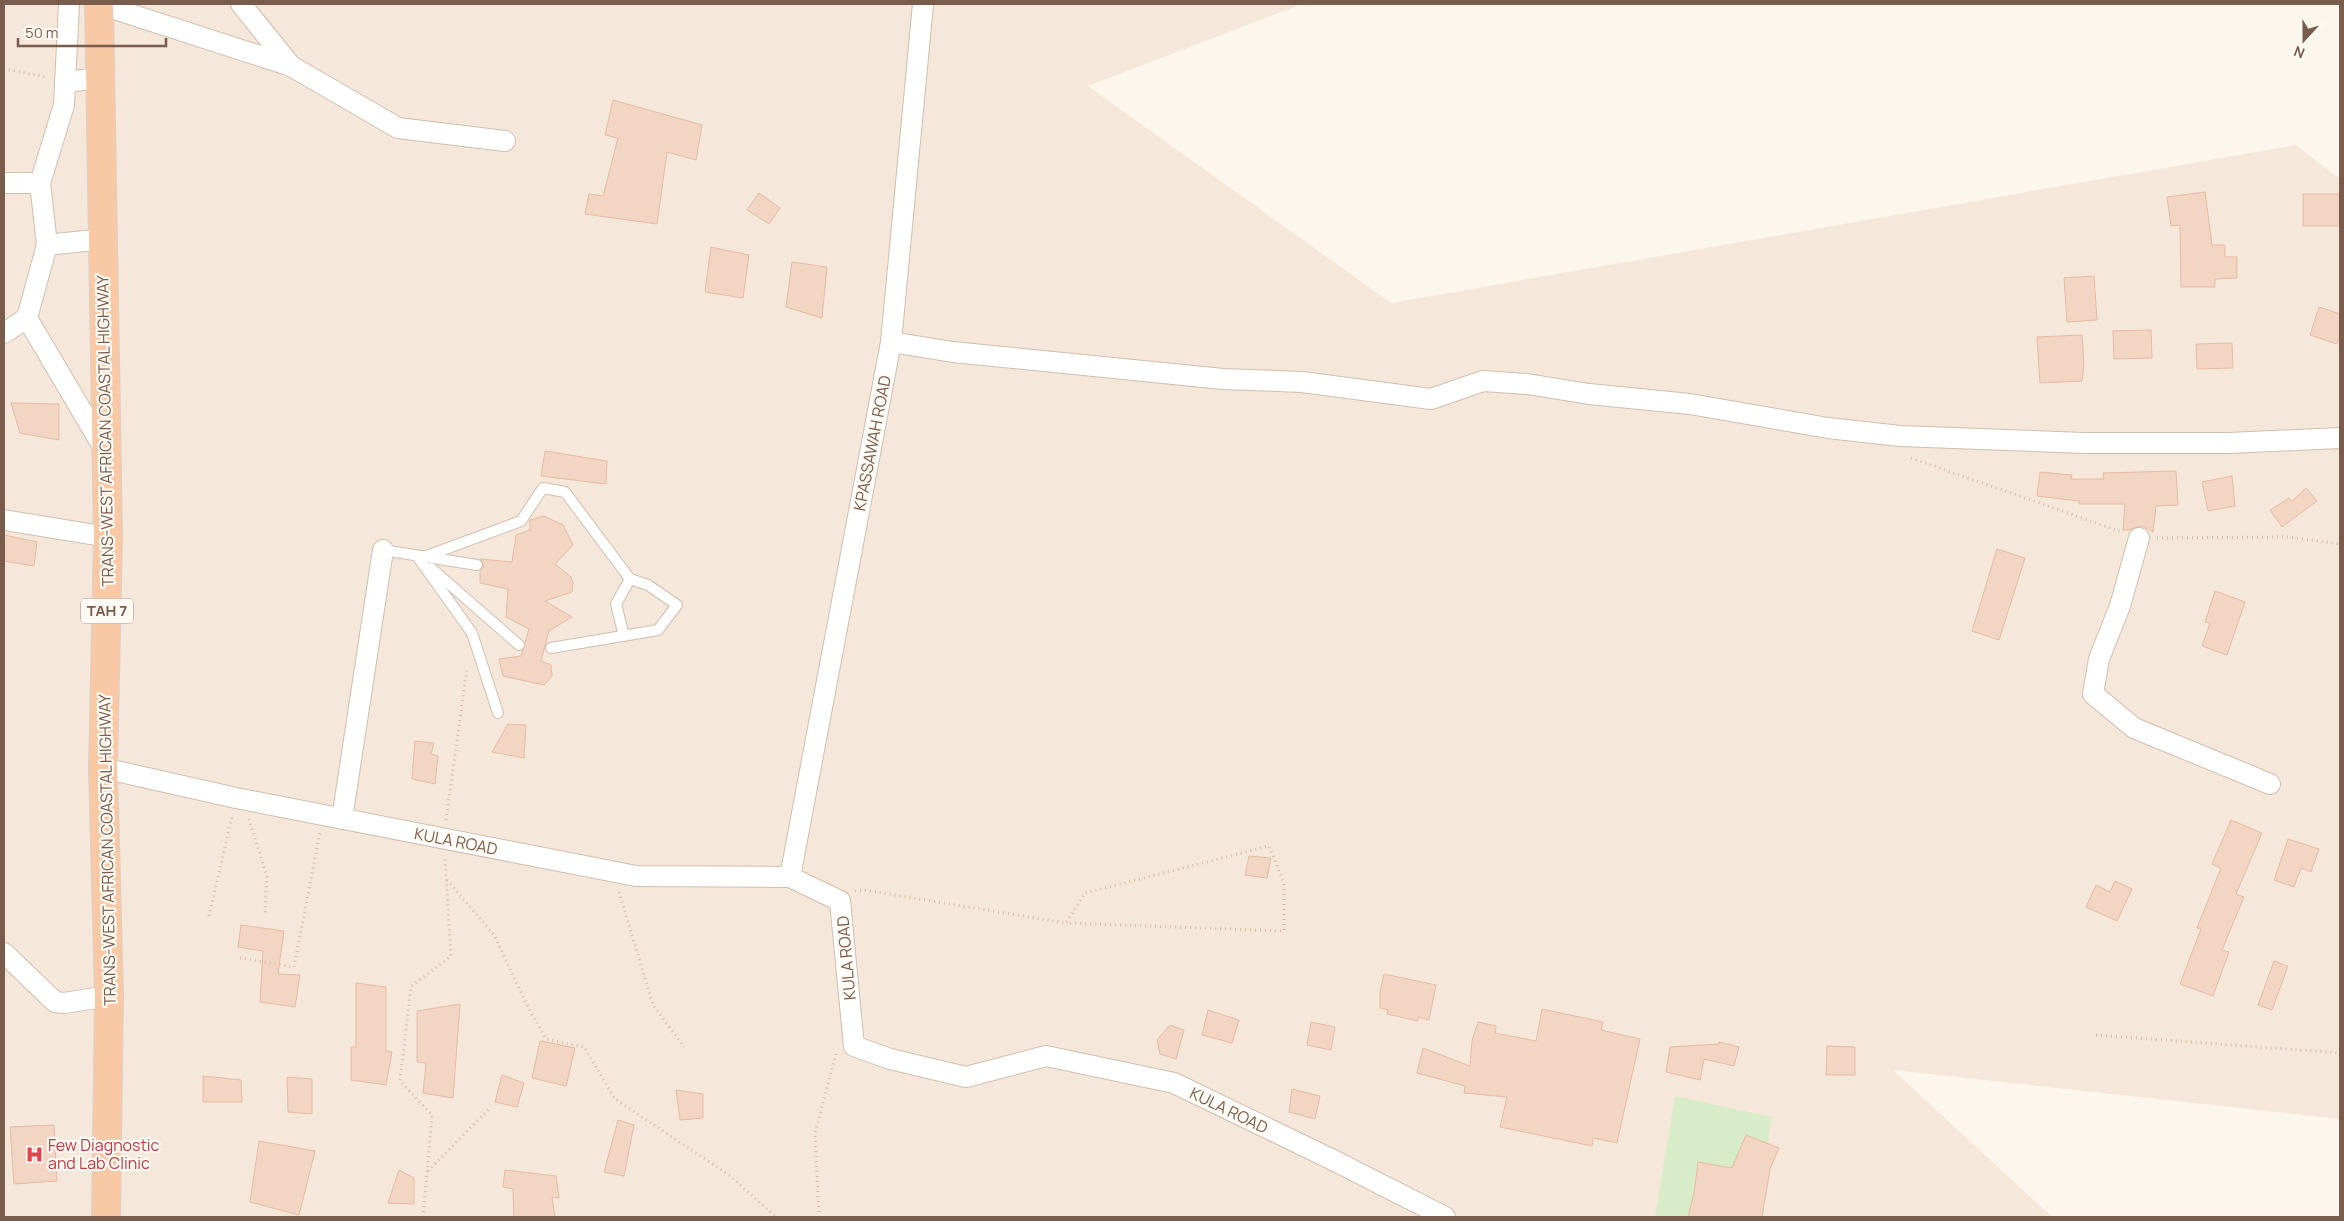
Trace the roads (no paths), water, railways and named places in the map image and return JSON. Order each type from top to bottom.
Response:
[{"type":"highway","name":"TRANS-WEST AFRICAN COASTAL HIGHWAY","points":[[99,4],[108,537],[103,768],[109,996],[106,1217]]},
{"type":"street","points":[[4,333],[27,318],[47,246],[40,183],[64,105],[58,80],[69,4]]},
{"type":"street","points":[[99,4],[291,66],[398,128],[505,142]]},
{"type":"street","points":[[241,4],[291,66]]},
{"type":"street","name":"KPASSAWAH ROAD","points":[[790,877],[891,342],[923,4]]},
{"type":"street","points":[[58,80],[100,78]]},
{"type":"street","points":[[4,183],[40,183]]},
{"type":"street","points":[[47,246],[103,238]]},
{"type":"street","points":[[27,318],[107,454]]},
{"type":"street","points":[[891,342],[953,352],[1223,379],[1302,382],[1431,399],[1483,381],[1527,384],[1589,394],[1690,404],[1828,428],[1900,436],[2084,443],[2229,443],[2340,438]]},
{"type":"street","points":[[4,520],[108,537]]},
{"type":"street","points":[[2138,538],[2120,606],[2099,659],[2093,694],[2134,728],[2270,784]]},
{"type":"street","points":[[332,817],[383,550]]},
{"type":"street","name":"KULA ROAD","points":[[103,768],[332,817],[636,876],[790,877],[840,902],[854,1046],[890,1059],[966,1077],[1046,1056],[1174,1083],[1336,1161],[1445,1217]]},
{"type":"street","points":[[4,953],[55,1002],[64,1003],[109,996]]},
{"type":"lane","points":[[420,556],[521,520],[543,488],[565,492],[630,579],[648,585],[677,605],[658,630],[551,648]]},
{"type":"lane","points":[[383,550],[476,565]]},
{"type":"lane","points":[[420,556],[472,633],[498,713]]},
{"type":"lane","points":[[420,556],[519,644]]},
{"type":"lane","points":[[624,636],[616,604],[630,579]]},
{"type":"place","name":"Few Diagnostic and Lab Clinic","points":[[34,1154]]}]
